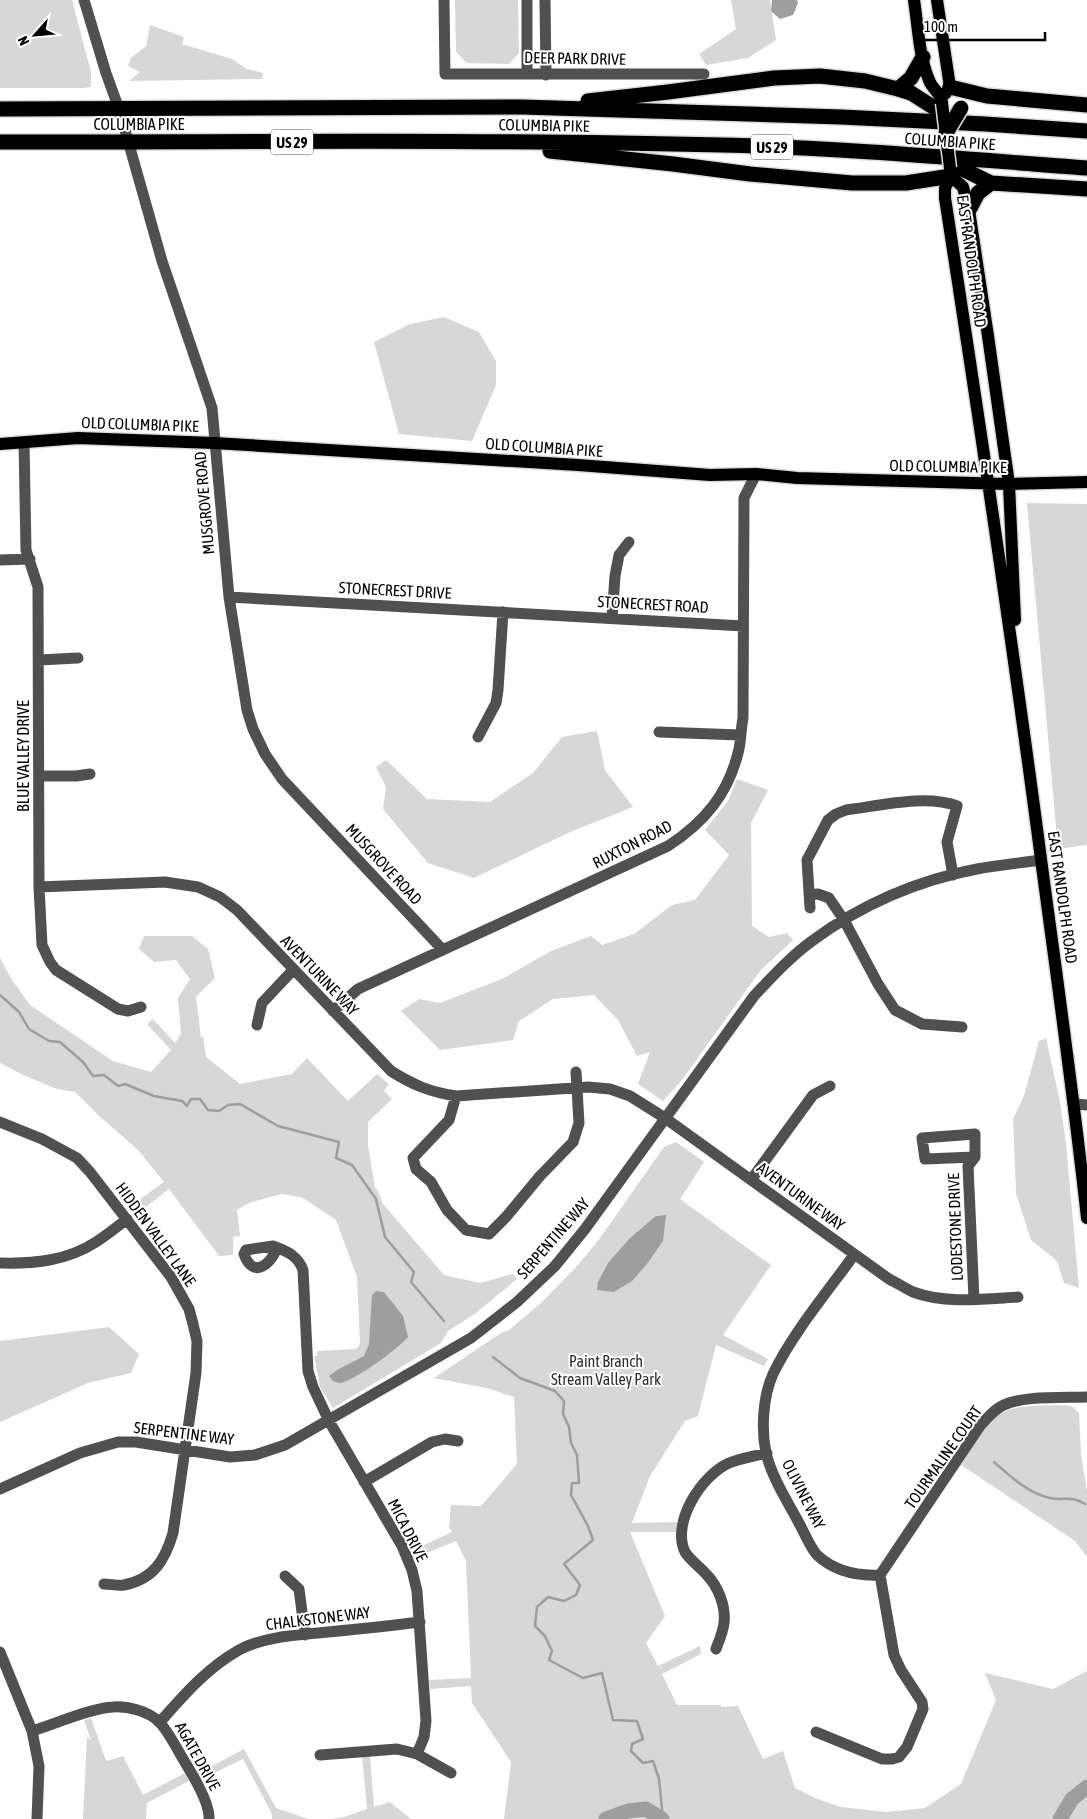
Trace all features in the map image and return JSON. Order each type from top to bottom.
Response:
[{"type":"highway","points":[[898,89],[911,78],[923,57]]},
{"type":"highway","points":[[522,107],[668,92],[796,76],[844,78],[898,89],[925,102],[987,96],[1087,105]]},
{"type":"highway","points":[[946,133],[961,108],[969,100],[987,96]]},
{"type":"highway","name":"COLUMBIA PIKE","points":[[0,109],[522,107],[841,117],[1087,131]]},
{"type":"highway","name":"COLUMBIA PIKE","points":[[0,142],[456,141],[762,146],[1087,168]]},
{"type":"highway","points":[[456,141],[750,174],[852,183],[906,183],[952,169],[991,183],[1087,189]]},
{"type":"highway","points":[[969,210],[978,193],[991,183]]},
{"type":"main road","points":[[914,0],[929,82],[945,100]]},
{"type":"main road","points":[[937,0],[946,133],[952,169]]},
{"type":"main road","name":"EAST RANDOLPH ROAD","points":[[952,169],[963,187],[969,210],[1009,484],[1015,588],[1015,670]]},
{"type":"main road","name":"EAST RANDOLPH ROAD","points":[[952,169],[945,198],[989,482],[1041,860],[1081,1105],[1087,1218]]},
{"type":"main road","name":"OLD COLUMBIA PIKE","points":[[0,444],[78,438],[214,443],[710,475],[756,474],[797,478],[1009,484],[1087,482]]},
{"type":"street","name":"MUSGROVE ROAD","points":[[84,0],[106,74],[119,109],[162,261],[212,408],[229,597],[247,710],[253,729],[265,754],[282,779],[442,949]]},
{"type":"street","name":"DEER PARK DRIVE","points":[[444,0],[445,74],[704,74]]},
{"type":"street","points":[[527,0],[527,74]]},
{"type":"street","points":[[545,0],[546,75]]},
{"type":"street","name":"BLUE VALLEY DRIVE","points":[[24,442],[26,550],[38,587],[39,887],[42,944],[56,970],[118,1009],[128,1011],[141,1007]]},
{"type":"street","name":"RUXTON ROAD","points":[[333,1012],[358,989],[668,846],[688,833],[700,822],[722,796],[734,768],[740,747],[743,718],[744,498],[756,474]]},
{"type":"street","points":[[612,618],[615,576],[619,555],[629,542]]},
{"type":"street","points":[[0,560],[30,560]]},
{"type":"street","name":"STONECREST DRIVE","points":[[229,597],[560,614]]},
{"type":"street","points":[[478,737],[496,703],[503,612]]},
{"type":"street","name":"STONECREST ROAD","points":[[560,614],[743,626]]},
{"type":"street","points":[[39,660],[78,658]]},
{"type":"street","points":[[659,732],[740,734]]},
{"type":"street","points":[[39,776],[90,774]]},
{"type":"street","points":[[810,908],[807,860],[828,820],[846,810],[928,800],[948,802],[957,806],[947,842],[953,875]]},
{"type":"street","name":"SERPENTINE WAY","points":[[0,1488],[80,1453],[102,1445],[118,1442],[136,1442],[230,1456],[255,1455],[285,1445],[471,1338],[517,1302],[555,1266],[585,1230],[754,996],[776,972],[811,942],[879,900],[901,891],[977,869],[1041,860]]},
{"type":"street","name":"AVENTURINE WAY","points":[[39,887],[165,882],[198,887],[220,897],[237,910],[391,1072],[413,1085],[437,1093],[456,1096],[588,1087],[610,1089],[630,1096],[665,1118],[854,1255],[889,1279],[913,1292],[934,1297],[974,1299],[1018,1297]]},
{"type":"street","points":[[809,895],[818,894],[829,898],[844,920],[878,984],[895,1010],[922,1024],[962,1027]]},
{"type":"street","points":[[257,1025],[262,1003],[293,970]]},
{"type":"street","points":[[456,1096],[449,1120],[413,1158],[416,1169],[431,1182],[448,1210],[466,1230],[489,1234],[506,1218],[540,1176],[573,1142],[579,1123],[576,1072]]},
{"type":"street","points":[[751,1180],[813,1095],[830,1086]]},
{"type":"street","name":"HIDDEN VALLEY LANE","points":[[0,1122],[42,1139],[77,1158],[90,1172],[171,1277],[189,1309],[197,1341],[196,1373],[174,1534],[167,1555],[156,1569],[144,1578],[123,1586],[104,1584]]},
{"type":"street","name":"LODESTONE DRIVE","points":[[974,1299],[968,1166],[976,1157],[975,1134],[922,1138],[925,1158],[976,1157]]},
{"type":"street","points":[[0,1263],[28,1264],[67,1256],[95,1243],[127,1219]]},
{"type":"street","name":"MICA DRIVE","points":[[277,1248],[287,1251],[300,1261],[303,1270],[308,1371],[312,1387],[329,1421],[402,1546],[412,1570],[417,1592],[420,1622],[426,1721],[424,1737],[417,1754]]},
{"type":"street","name":"OLIVINE WAY","points":[[854,1255],[791,1343],[772,1376],[764,1410],[763,1430],[766,1453],[774,1473],[788,1503],[817,1554],[838,1569],[866,1575],[880,1574]]},
{"type":"street","name":"TOURMALINE COURT","points":[[880,1574],[980,1426],[994,1412],[1008,1403],[1020,1400],[1087,1397]]},
{"type":"street","points":[[364,1482],[432,1442],[445,1439],[458,1440]]},
{"type":"street","points":[[716,1649],[724,1625],[725,1613],[722,1600],[711,1580],[686,1554],[682,1543],[681,1530],[690,1504],[710,1475],[730,1462],[766,1453]]},
{"type":"street","points":[[816,1732],[882,1759],[892,1760],[899,1756],[907,1747],[923,1709],[922,1702],[901,1670],[894,1655],[880,1574]]},
{"type":"street","points":[[285,1576],[299,1588],[305,1634]]},
{"type":"street","name":"CHALKSTONE WAY","points":[[160,1722],[196,1682],[221,1661],[241,1649],[263,1641],[305,1634],[420,1622]]},
{"type":"street","points":[[0,1652],[32,1731],[40,1766],[37,1819]]},
{"type":"street","name":"AGATE DRIVE","points":[[32,1731],[113,1707],[131,1708],[149,1715],[160,1722],[192,1774],[210,1812],[209,1819]]},
{"type":"street","points":[[320,1755],[397,1749],[417,1754],[451,1773]]},
{"type":"green space","points":[[0,0],[72,0],[91,72],[91,87],[0,88]]},
{"type":"green space","points":[[455,0],[518,0],[519,53],[509,64],[467,63],[456,52]]},
{"type":"green space","points":[[731,0],[770,0],[776,40],[748,58],[706,65],[699,54],[736,29]]},
{"type":"green space","points":[[150,25],[184,37],[182,44],[232,59],[247,69],[263,73],[262,79],[129,81],[140,72],[128,66],[131,58],[146,46]]},
{"type":"green space","points":[[444,317],[479,332],[496,361],[496,385],[472,441],[399,434],[374,342],[410,324]]},
{"type":"green space","points":[[1027,503],[1087,504],[1087,845],[1058,849]]},
{"type":"green space","points":[[597,731],[605,770],[633,807],[570,832],[474,878],[428,863],[383,809],[386,787],[376,767],[386,760],[427,799],[490,802],[533,773],[562,737]]},
{"type":"green space","points":[[737,779],[768,790],[751,823],[752,926],[769,937],[787,933],[793,940],[760,971],[682,1080],[663,1101],[638,1084],[650,1052],[637,1056],[618,1020],[594,995],[553,999],[519,1021],[513,1040],[440,1050],[401,1011],[419,999],[440,1003],[502,979],[551,951],[591,936],[602,945],[634,934],[672,905],[695,900],[729,855],[705,830],[728,801]]},
{"type":"green space","points":[[144,936],[192,936],[208,949],[215,978],[196,997],[201,1038],[203,1036],[206,1057],[240,1084],[292,1074],[307,1058],[348,1101],[377,1074],[389,1084],[384,1091],[392,1099],[368,1122],[368,1145],[375,1188],[383,1204],[444,1275],[480,1283],[513,1274],[517,1279],[476,1313],[448,1331],[441,1343],[333,1408],[320,1387],[314,1356],[317,1356],[317,1351],[356,1349],[360,1344],[357,1277],[336,1220],[300,1197],[282,1194],[251,1202],[237,1210],[240,1236],[233,1237],[233,1255],[219,1256],[169,1189],[138,1213],[131,1206],[164,1182],[138,1150],[75,1092],[57,1089],[0,1063],[0,958],[10,977],[30,1005],[113,1061],[151,1072],[171,1050],[147,1024],[153,1019],[175,1043],[181,1034],[178,998],[190,979],[176,960],[154,962],[139,949]]},
{"type":"green space","points":[[1046,1038],[1060,1102],[1066,1144],[1079,1288],[1064,1283],[1057,1261],[1031,1240],[1016,1193],[1013,1119],[1024,1096],[1039,1041]]},
{"type":"green space","name":"Paint Branch Stream Valley Park","points":[[676,1142],[704,1162],[680,1199],[771,1265],[723,1335],[768,1359],[764,1366],[716,1345],[698,1416],[685,1421],[650,1476],[632,1523],[677,1522],[676,1532],[630,1532],[665,1616],[646,1643],[658,1666],[700,1646],[701,1654],[662,1674],[677,1705],[738,1706],[763,1759],[783,1751],[795,1788],[815,1798],[841,1807],[886,1812],[925,1808],[961,1784],[996,1700],[985,1673],[1053,1689],[1087,1671],[1087,1819],[504,1819],[511,1762],[472,1703],[471,1686],[430,1689],[429,1680],[471,1678],[466,1561],[456,1541],[412,1559],[409,1552],[452,1532],[449,1527],[451,1505],[481,1506],[517,1464],[514,1397],[487,1388],[434,1378],[501,1333],[509,1330],[542,1302],[578,1265],[600,1238],[664,1147]]},
{"type":"green space","points":[[109,1327],[139,1354],[131,1373],[88,1383],[0,1422],[0,1341]]},
{"type":"green space","points":[[1066,1405],[1073,1407],[1079,1413],[1081,1453],[1087,1491],[1087,1557],[1075,1541],[961,1465],[983,1430],[1001,1413],[1024,1407]]},
{"type":"green space","points":[[91,1718],[107,1761],[123,1756],[143,1795],[185,1773],[189,1781],[147,1803],[146,1819],[83,1819],[87,1737],[91,1740],[84,1720]]},
{"type":"green space","points":[[244,1749],[276,1808],[308,1819],[272,1819],[272,1814],[243,1759],[200,1780],[197,1774]]},
{"type":"green space","points":[[362,1756],[370,1756],[374,1807],[390,1802],[411,1819],[331,1819],[344,1817],[367,1809]]},
{"type":"shaded area","points":[[772,0],[797,0],[798,3],[793,15],[780,19],[771,11]]},
{"type":"shaded area","points":[[666,1215],[663,1241],[632,1281],[614,1292],[597,1290],[598,1282],[608,1263],[630,1238],[656,1216]]},
{"type":"shaded area","points":[[376,1291],[384,1292],[403,1316],[408,1337],[386,1356],[355,1377],[340,1383],[333,1381],[329,1376],[364,1356],[369,1344],[372,1295]]},
{"type":"waterway","points":[[0,995],[19,1012],[29,1029],[49,1041],[60,1042],[83,1062],[93,1076],[104,1075],[118,1086],[125,1084],[154,1096],[182,1101],[187,1106],[191,1099],[200,1099],[208,1110],[219,1111],[228,1105],[240,1104],[278,1126],[339,1142],[336,1158],[352,1165],[376,1199],[385,1237],[414,1272],[411,1282],[444,1321]]},
{"type":"waterway","points":[[493,1357],[520,1378],[555,1391],[564,1401],[563,1414],[569,1427],[571,1443],[577,1455],[579,1483],[572,1483],[571,1495],[588,1526],[593,1540],[564,1564],[580,1585],[576,1595],[564,1601],[548,1597],[537,1607],[535,1626],[545,1636],[552,1651],[549,1660],[583,1678],[602,1673],[613,1720],[637,1721],[643,1739],[632,1744],[631,1751],[643,1763],[653,1761],[659,1779],[663,1819]]},
{"type":"waterway","points":[[994,1462],[1020,1484],[1035,1493],[1055,1499],[1076,1500],[1085,1504]]},
{"type":"waterway","points":[[1060,1819],[1072,1799],[1087,1787]]},
{"type":"waterway","points":[[606,1819],[628,1811],[646,1809],[662,1819]]}]
